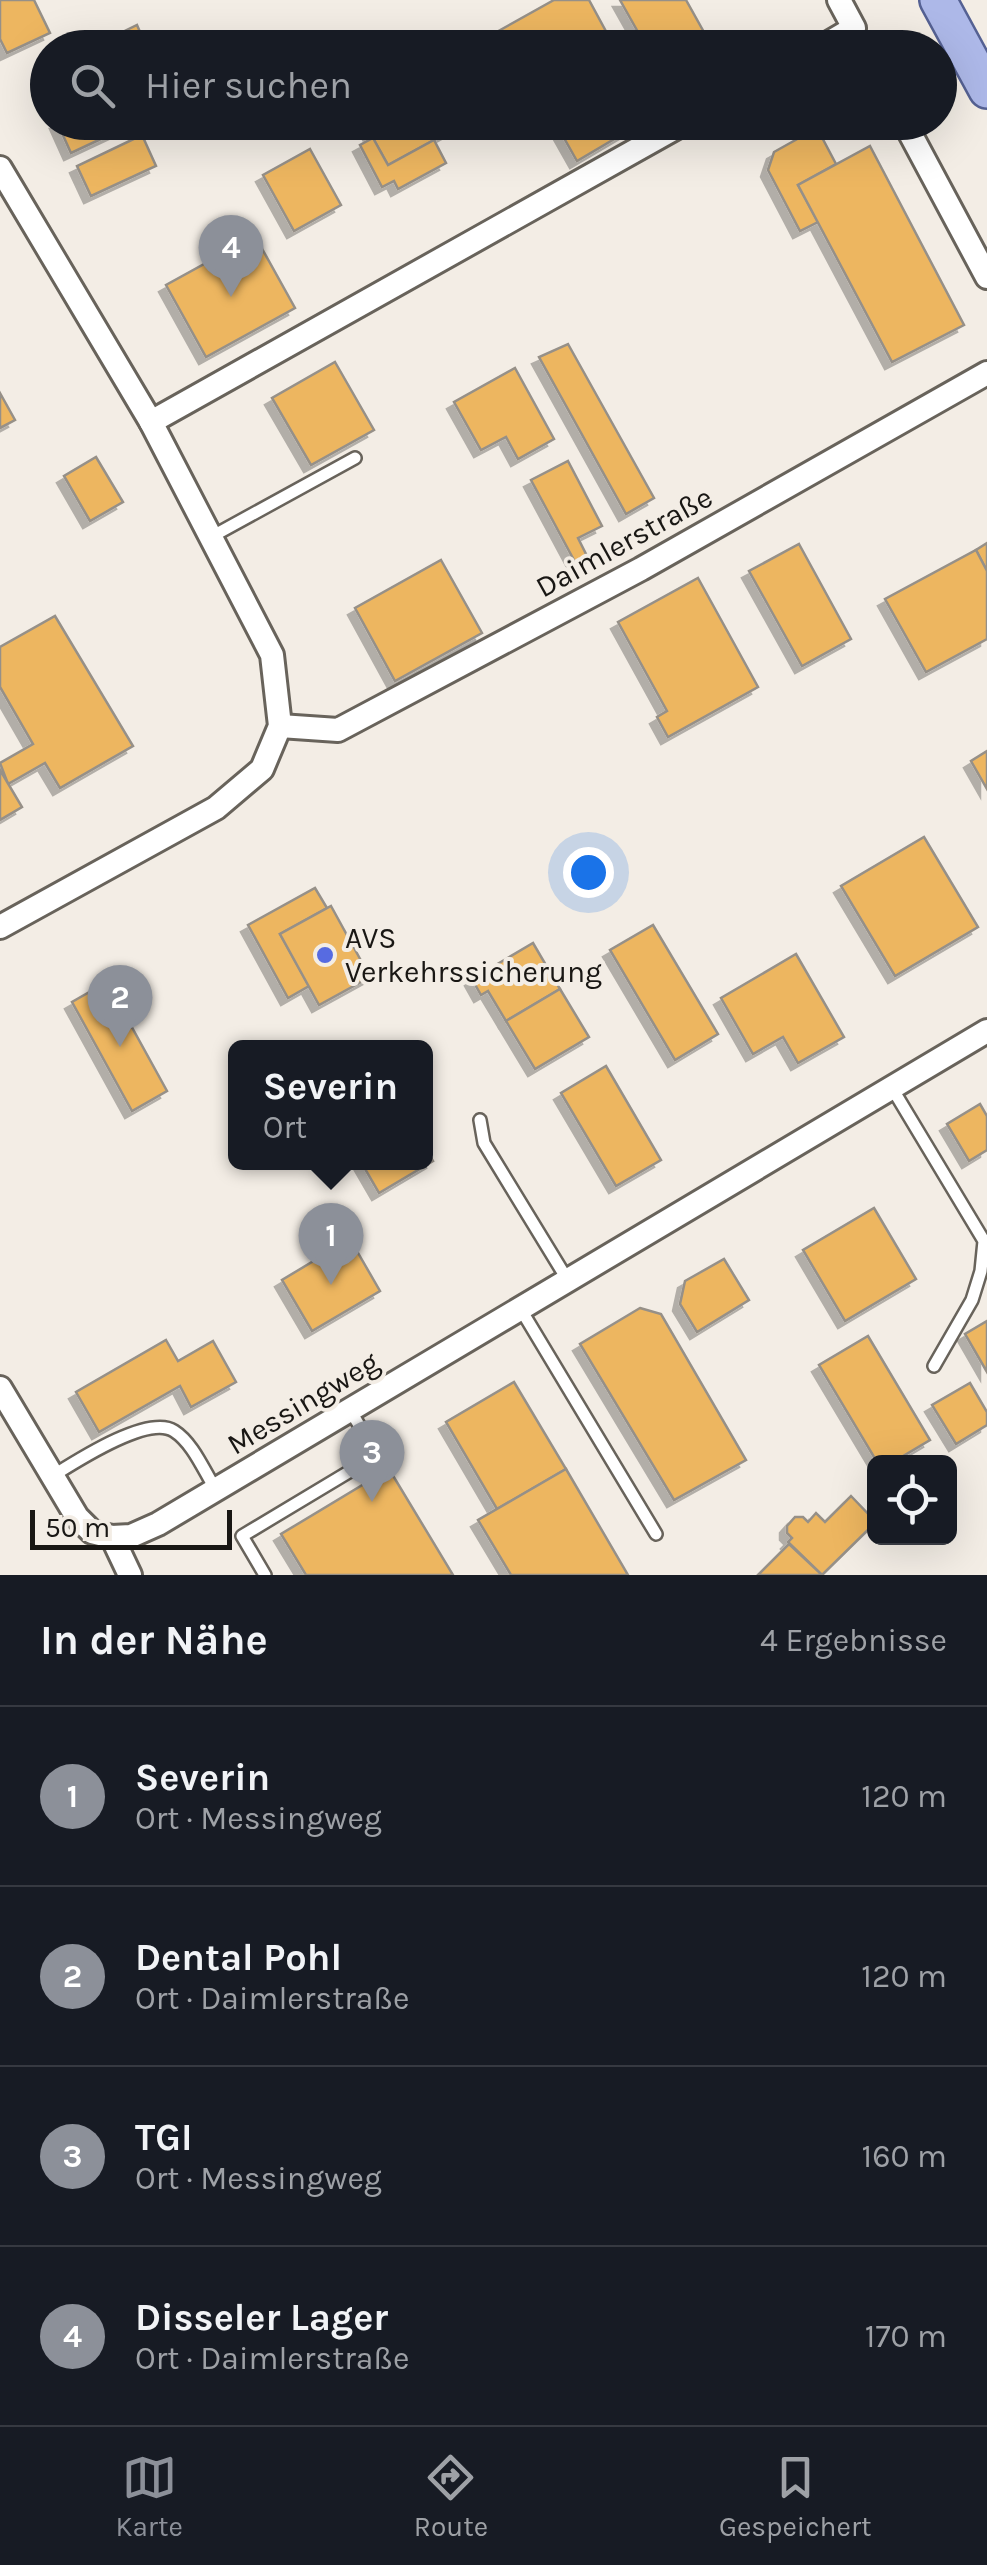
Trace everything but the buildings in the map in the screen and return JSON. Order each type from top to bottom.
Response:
[{"type":"main road","points":[[938,0],[954,30]]},
{"type":"main road","points":[[957,35],[987,90]]},
{"type":"street","points":[[839,0],[855,30]]},
{"type":"street","points":[[151,422],[654,140]]},
{"type":"street","points":[[914,140],[987,277]]},
{"type":"street","points":[[0,168],[151,422],[272,655],[280,726],[262,770],[216,808],[0,927]]},
{"type":"street","name":"Daimlerstraße","points":[[280,726],[338,730],[640,569],[987,373]]},
{"type":"street","name":"Messingweg","points":[[112,1537],[131,1536],[158,1524],[987,1031]]},
{"type":"street","points":[[0,1388],[76,1518],[92,1532],[112,1537],[130,1575]]},
{"type":"lane","points":[[211,536],[355,458]]},
{"type":"lane","points":[[892,1088],[984,1241],[981,1272],[972,1300],[934,1366]]},
{"type":"lane","points":[[480,1120],[484,1143],[567,1280]]},
{"type":"lane","points":[[520,1308],[656,1534]]},
{"type":"lane","points":[[265,1575],[242,1536],[377,1455],[350,1410]]},
{"type":"lane","points":[[51,1478],[134,1432],[164,1426],[187,1444],[216,1490]]},
{"type":"place","name":"Disseler Lager","points":[[231,297]]},
{"type":"place","name":"AVS Verkehrssicherung","points":[[325,955]]},
{"type":"place","name":"Dental Pohl","points":[[120,1047]]},
{"type":"place","name":"Severin","points":[[331,1285]]},
{"type":"place","name":"TGI","points":[[372,1502]]}]
